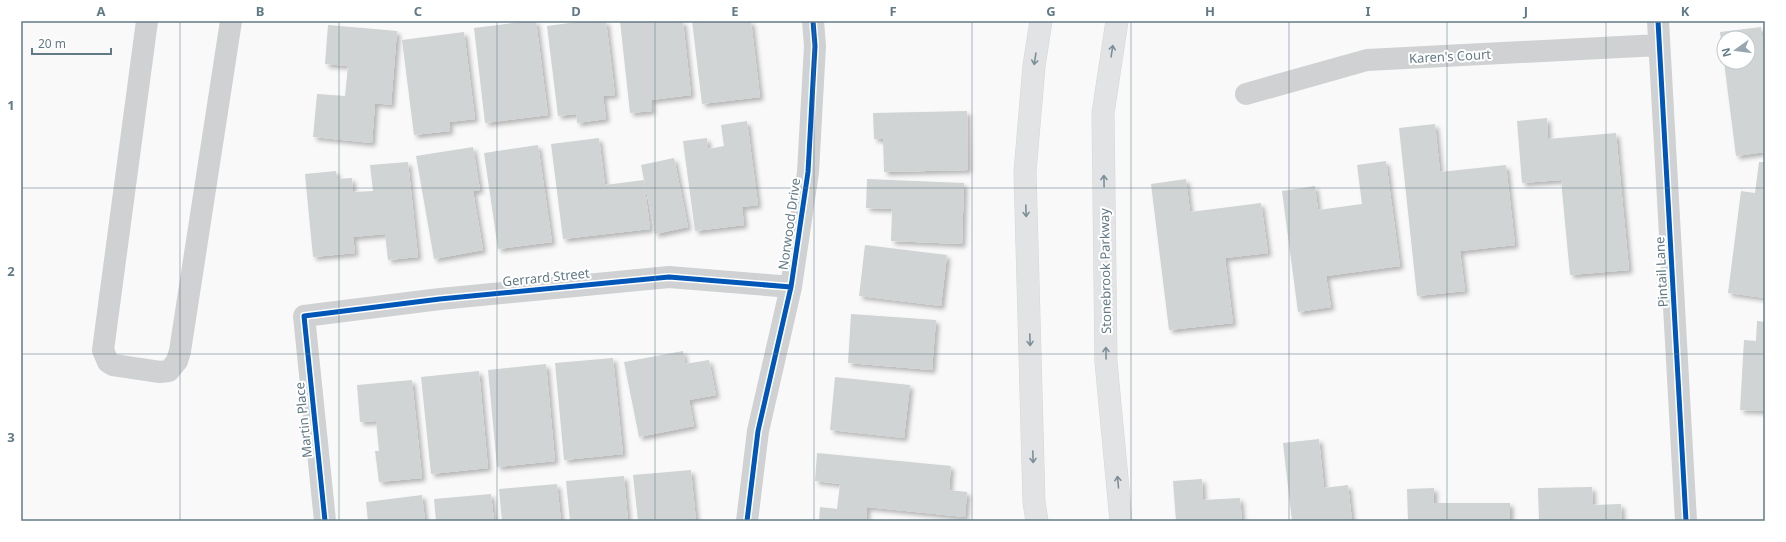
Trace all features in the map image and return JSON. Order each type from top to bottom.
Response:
[{"type":"main road","points":[[1037,521],[1034,502],[1026,172],[1034,66],[1041,21]]},
{"type":"main road","name":"Stonebrook Parkway","points":[[1117,21],[1103,113],[1106,362],[1121,521]]},
{"type":"street","points":[[147,21],[103,350],[108,362],[113,365],[160,372],[169,370],[177,361],[180,351],[231,21]]},
{"type":"street","name":"Norwood Drive","points":[[747,521],[758,431],[792,287],[808,172],[815,46],[813,21]]},
{"type":"street","name":"Pintail Lane","points":[[1658,21],[1686,521]]},
{"type":"street","name":"Karen's Court","points":[[1246,94],[1367,60],[1659,45]]},
{"type":"street","name":"Gerrard Street","points":[[304,316],[440,299],[669,277],[792,287]]},
{"type":"street","name":"Martin Place","points":[[304,316],[325,521]]},
{"type":"building","points":[[536,21],[548,115],[485,123],[474,28]]},
{"type":"building","points":[[585,21],[606,21],[615,95],[603,96],[606,119],[577,123],[576,114],[558,116],[547,26]]},
{"type":"building","points":[[620,21],[683,21],[691,95],[651,100],[652,111],[630,113]]},
{"type":"building","points":[[692,21],[751,21],[760,97],[702,104]]},
{"type":"building","points":[[328,25],[397,31],[391,105],[375,103],[372,143],[313,137],[317,94],[345,96],[348,66],[325,64]]},
{"type":"building","points":[[1761,27],[1765,59],[1765,152],[1736,156],[1725,70],[1756,70],[1756,30],[1736,30]]},
{"type":"building","points":[[464,32],[475,119],[449,122],[450,131],[414,135],[402,40]]},
{"type":"building","points":[[967,111],[968,170],[884,172],[883,139],[874,139],[873,113]]},
{"type":"building","points":[[1547,118],[1548,139],[1616,133],[1629,270],[1570,275],[1561,180],[1522,183],[1517,121]]},
{"type":"building","points":[[747,121],[758,205],[742,207],[744,225],[695,231],[683,141],[707,138],[708,149],[724,146],[721,125]]},
{"type":"building","points":[[1435,124],[1440,172],[1506,165],[1515,245],[1460,251],[1465,291],[1417,296],[1399,128]]},
{"type":"building","points":[[599,138],[605,185],[644,180],[650,229],[563,239],[551,144]]},
{"type":"building","points":[[538,145],[552,242],[498,249],[484,153]]},
{"type":"building","points":[[473,147],[480,190],[473,191],[483,250],[434,259],[416,156]]},
{"type":"building","points":[[674,158],[688,227],[655,234],[641,165]]},
{"type":"building","points":[[1386,161],[1400,266],[1326,276],[1331,307],[1298,312],[1282,191],[1315,186],[1318,210],[1362,204],[1357,165]]},
{"type":"building","points":[[408,162],[418,257],[388,260],[385,234],[353,237],[355,253],[313,257],[305,174],[336,171],[337,179],[352,178],[353,192],[373,191],[370,165]]},
{"type":"building","points":[[1759,162],[1765,162],[1765,298],[1728,293],[1741,191],[1755,193]]},
{"type":"building","points":[[867,179],[964,183],[962,244],[891,241],[892,209],[866,208]]},
{"type":"building","points":[[1186,179],[1190,212],[1261,203],[1268,253],[1225,258],[1233,323],[1169,330],[1151,184]]},
{"type":"building","points":[[865,245],[947,255],[941,306],[859,296]]},
{"type":"building","points":[[851,314],[936,320],[932,370],[848,363]]},
{"type":"building","points":[[1757,321],[1765,322],[1765,411],[1740,410],[1744,340],[1756,341]]},
{"type":"building","points":[[683,351],[685,364],[709,360],[716,395],[689,400],[694,426],[639,437],[624,362]]},
{"type":"building","points":[[613,358],[623,454],[564,460],[555,363]]},
{"type":"building","points":[[546,364],[555,461],[497,467],[488,370]]},
{"type":"building","points":[[479,371],[488,468],[431,474],[421,377]]},
{"type":"building","points":[[835,377],[910,385],[904,438],[830,430]]},
{"type":"building","points":[[412,380],[422,478],[379,482],[375,451],[379,451],[376,421],[360,422],[357,385]]},
{"type":"building","points":[[1319,439],[1324,488],[1348,485],[1352,521],[1292,521],[1283,443]]},
{"type":"building","points":[[817,453],[951,466],[949,490],[967,492],[965,517],[867,507],[866,521],[819,521],[820,507],[837,509],[840,484],[815,481]]},
{"type":"building","points":[[691,470],[696,521],[638,521],[633,475]]},
{"type":"building","points":[[624,476],[628,521],[570,521],[566,481]]},
{"type":"building","points":[[1202,479],[1203,500],[1240,498],[1242,521],[1176,521],[1173,481]]},
{"type":"building","points":[[557,484],[561,521],[502,521],[499,489]]},
{"type":"building","points":[[1592,487],[1593,505],[1621,504],[1622,521],[1539,521],[1538,488]]},
{"type":"building","points":[[1434,488],[1434,503],[1510,503],[1510,521],[1408,521],[1407,489]]},
{"type":"building","points":[[491,494],[494,521],[436,521],[434,499]]},
{"type":"building","points":[[422,495],[425,521],[368,521],[366,502]]},
{"type":"cycle path","points":[[747,521],[758,431],[791,287],[808,172],[815,46],[813,21]]},
{"type":"cycle path","points":[[1658,21],[1686,521]]},
{"type":"cycle path","points":[[325,521],[304,316],[440,299],[669,277],[791,287]]}]
